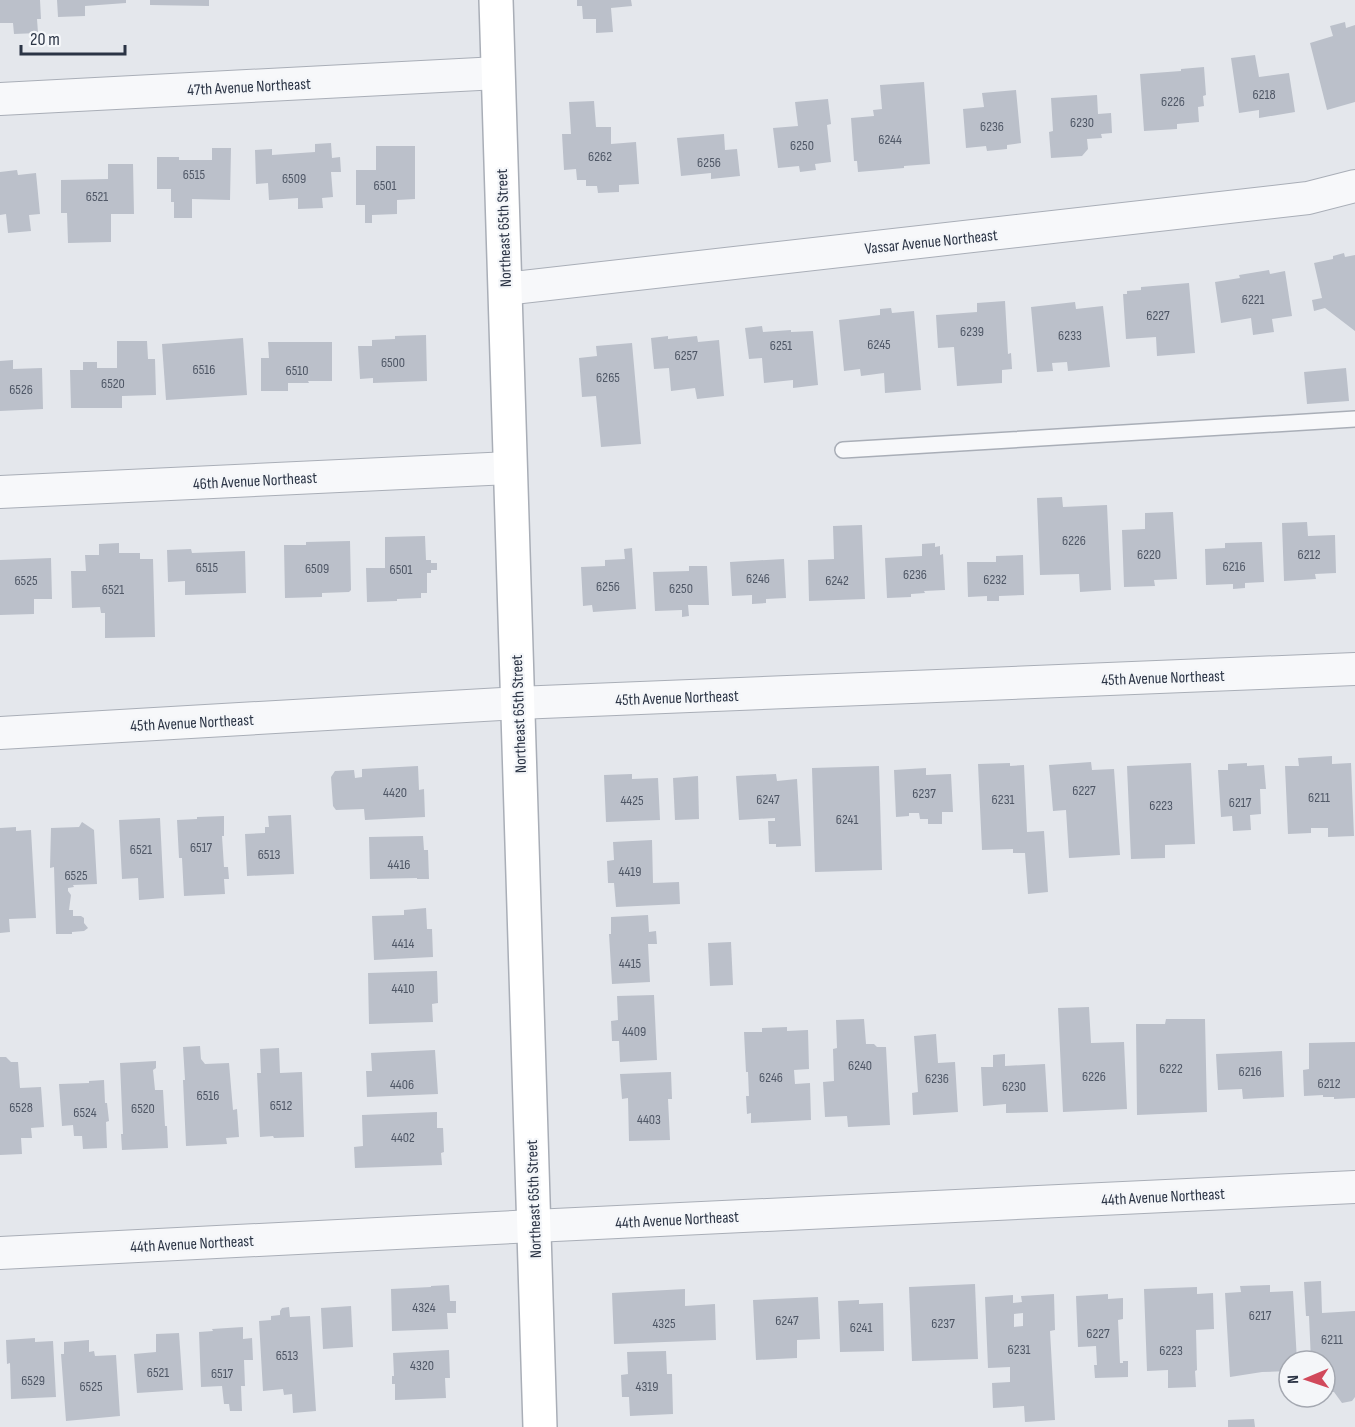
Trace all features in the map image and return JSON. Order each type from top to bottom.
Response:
[{"type":"main road","name":"Northeast 65th Street","points":[[496,0],[540,1427]]},
{"type":"street","name":"47th Avenue Northeast","points":[[0,99],[498,73]]},
{"type":"street","name":"Vassar Avenue Northeast","points":[[505,289],[1308,198],[1355,186]]},
{"type":"street","name":"46th Avenue Northeast","points":[[0,492],[510,468]]},
{"type":"street","name":"45th Avenue Northeast","points":[[0,733],[517,704],[1355,669]]},
{"type":"street","name":"44th Avenue Northeast","points":[[0,1253],[1355,1187]]},
{"type":"lane","points":[[843,450],[1355,418]]},
{"type":"building","points":[[0,0],[40,0],[41,19],[37,19],[38,33],[14,34],[13,23],[0,23]]},
{"type":"building","points":[[57,0],[126,0],[126,3],[85,6],[85,16],[58,17]]},
{"type":"building","points":[[150,0],[209,0],[209,6],[150,5]]},
{"type":"building","points":[[577,0],[631,0],[632,6],[611,8],[613,32],[596,33],[596,19],[583,19],[582,6],[577,6]]},
{"type":"building","points":[[1345,22],[1346,28],[1355,25],[1355,102],[1327,110],[1310,43],[1333,36],[1330,26]]},
{"type":"building","points":[[1255,55],[1259,77],[1289,73],[1295,112],[1259,118],[1259,110],[1239,113],[1231,58]]},
{"type":"building","points":[[1204,67],[1206,95],[1203,96],[1204,106],[1198,107],[1199,122],[1177,124],[1177,129],[1144,131],[1140,74]]},
{"type":"building","points":[[924,82],[930,164],[858,172],[857,161],[854,161],[851,118],[874,116],[873,110],[882,109],[880,85]]},
{"type":"building","points":[[1016,90],[1021,143],[1007,145],[1007,149],[987,151],[986,146],[966,148],[963,109],[984,107],[982,93]]},
{"type":"building","points":[[1097,95],[1098,114],[1111,113],[1112,133],[1101,134],[1102,138],[1087,139],[1088,149],[1082,156],[1051,158],[1049,132],[1053,131],[1051,98]]},
{"type":"building","points":[[828,99],[831,124],[827,125],[831,162],[815,164],[816,170],[800,172],[799,166],[778,168],[773,128],[798,126],[795,102]]},
{"type":"building","points":[[594,101],[596,127],[611,127],[611,144],[636,142],[639,184],[619,185],[619,192],[598,193],[597,186],[586,186],[586,180],[577,180],[576,169],[564,170],[562,134],[571,134],[569,102]]},
{"type":"building","points":[[724,134],[725,150],[737,149],[740,176],[711,179],[711,173],[681,176],[677,138]]},
{"type":"building","points":[[331,143],[332,158],[340,157],[341,172],[331,172],[333,197],[322,198],[323,208],[298,209],[298,198],[269,200],[268,183],[256,184],[255,150],[272,149],[272,155],[315,152],[315,144]]},
{"type":"building","points":[[376,146],[415,146],[415,199],[397,200],[397,214],[372,215],[372,223],[365,223],[365,205],[356,205],[356,170],[376,170]]},
{"type":"building","points":[[212,148],[231,148],[230,200],[192,199],[192,218],[174,218],[171,189],[157,189],[157,157],[212,160]]},
{"type":"building","points":[[108,164],[133,164],[134,214],[111,214],[111,242],[68,243],[67,213],[61,213],[61,180],[108,179]]},
{"type":"building","points":[[17,170],[18,175],[36,173],[40,214],[29,215],[31,231],[8,233],[6,214],[0,215],[0,172]]},
{"type":"building","points":[[1344,253],[1345,257],[1355,255],[1355,331],[1325,308],[1314,311],[1312,300],[1322,298],[1314,263],[1333,259],[1333,256]]},
{"type":"building","points":[[1269,270],[1270,274],[1285,271],[1292,316],[1272,319],[1274,332],[1253,335],[1251,318],[1221,323],[1215,282]]},
{"type":"building","points":[[1189,283],[1195,353],[1157,356],[1156,337],[1126,339],[1123,294],[1127,294],[1127,291],[1141,290],[1141,287]]},
{"type":"building","points":[[1005,301],[1008,354],[1011,353],[1012,369],[1002,370],[1002,383],[957,386],[954,347],[938,348],[936,315],[977,312],[977,303]]},
{"type":"building","points":[[1075,302],[1076,309],[1103,306],[1110,367],[1068,371],[1067,362],[1052,363],[1053,371],[1037,372],[1031,307]]},
{"type":"building","points":[[891,308],[892,313],[914,311],[921,390],[885,393],[884,373],[861,376],[860,369],[844,371],[839,320],[880,315],[880,309]]},
{"type":"building","points":[[762,326],[763,332],[813,331],[818,385],[793,388],[793,380],[764,383],[762,358],[749,359],[745,328]]},
{"type":"building","points":[[426,335],[427,381],[373,383],[373,378],[360,379],[358,346],[372,346],[372,340],[395,339],[395,336]]},
{"type":"building","points":[[668,336],[668,339],[697,336],[698,342],[719,340],[724,396],[697,399],[695,388],[671,391],[669,368],[654,369],[651,338]]},
{"type":"building","points":[[243,338],[247,395],[166,400],[162,344]]},
{"type":"building","points":[[117,341],[147,341],[148,359],[155,359],[156,395],[122,396],[122,408],[71,408],[70,370],[83,370],[83,362],[97,362],[97,368],[117,368]]},
{"type":"building","points":[[268,342],[332,342],[332,381],[288,383],[288,391],[261,391],[261,358],[269,358]]},
{"type":"building","points":[[632,343],[641,444],[601,447],[596,396],[582,397],[579,358],[597,356],[596,346]]},
{"type":"building","points":[[13,360],[13,369],[42,368],[43,409],[0,411],[0,361]]},
{"type":"building","points":[[1346,368],[1349,401],[1307,404],[1304,372]]},
{"type":"building","points":[[1062,497],[1063,507],[1107,505],[1111,590],[1080,592],[1079,574],[1040,575],[1037,498]]},
{"type":"building","points":[[1173,512],[1177,579],[1154,580],[1155,586],[1124,587],[1122,530],[1145,529],[1145,513]]},
{"type":"building","points":[[1307,522],[1308,536],[1335,535],[1336,573],[1315,574],[1316,579],[1284,581],[1282,523]]},
{"type":"building","points":[[862,525],[865,599],[809,601],[808,560],[834,559],[833,526]]},
{"type":"building","points":[[425,536],[426,560],[437,563],[437,570],[427,573],[427,593],[421,593],[421,598],[367,602],[366,568],[385,568],[385,537]]},
{"type":"building","points":[[350,541],[351,590],[349,592],[322,593],[322,597],[285,598],[284,545]]},
{"type":"building","points":[[1262,542],[1264,582],[1245,583],[1245,588],[1233,589],[1233,584],[1206,585],[1205,549],[1225,548],[1225,543]]},
{"type":"building","points":[[119,543],[119,553],[140,553],[140,559],[153,559],[155,637],[105,638],[105,613],[101,613],[100,607],[72,608],[71,571],[86,571],[85,555],[99,555],[99,544]]},
{"type":"building","points":[[935,543],[935,547],[940,546],[940,555],[943,554],[945,590],[924,591],[925,593],[911,594],[911,597],[887,598],[885,558],[922,556],[922,544]]},
{"type":"building","points":[[632,548],[636,609],[593,612],[592,605],[583,606],[581,567],[605,566],[605,560],[625,559],[624,549]]},
{"type":"building","points":[[191,549],[192,553],[245,551],[246,593],[185,595],[185,581],[168,582],[167,550]]},
{"type":"building","points":[[1023,555],[1024,595],[999,596],[999,601],[987,601],[987,596],[968,597],[967,562],[996,562],[996,556]]},
{"type":"building","points":[[51,558],[52,599],[34,599],[34,614],[0,615],[0,560]]},
{"type":"building","points":[[784,559],[786,598],[766,599],[766,603],[752,604],[752,595],[732,596],[730,562]]},
{"type":"building","points":[[689,566],[707,566],[709,605],[688,605],[689,616],[682,617],[682,610],[655,611],[653,572],[689,571]]},
{"type":"building","points":[[1332,756],[1332,764],[1351,763],[1354,836],[1328,837],[1328,828],[1311,828],[1311,833],[1288,834],[1285,766],[1299,766],[1298,758]]},
{"type":"building","points":[[1091,762],[1092,770],[1114,769],[1120,855],[1069,858],[1066,810],[1053,811],[1049,765]]},
{"type":"building","points":[[1010,763],[1010,766],[1024,765],[1027,832],[1044,831],[1048,892],[1028,894],[1025,853],[1013,853],[1013,849],[982,850],[978,764]]},
{"type":"building","points":[[1191,763],[1195,844],[1165,845],[1165,858],[1131,859],[1127,766]]},
{"type":"building","points":[[1247,763],[1247,766],[1264,765],[1266,789],[1260,789],[1261,814],[1250,815],[1251,830],[1233,831],[1232,816],[1221,817],[1218,770],[1228,770],[1228,764]]},
{"type":"building","points":[[418,766],[419,790],[424,789],[425,817],[365,820],[364,809],[336,810],[333,806],[331,777],[335,771],[354,770],[355,778],[362,777],[362,769]]},
{"type":"building","points":[[879,766],[882,870],[815,872],[812,768]]},
{"type":"building","points":[[926,768],[926,775],[951,774],[953,812],[942,812],[942,824],[928,824],[928,819],[920,819],[919,813],[896,817],[894,770]]},
{"type":"building","points":[[632,774],[632,779],[658,778],[660,820],[606,822],[604,775]]},
{"type":"building","points":[[776,774],[777,781],[797,779],[801,846],[776,847],[776,844],[769,844],[768,821],[775,821],[775,818],[739,820],[736,776]]},
{"type":"building","points":[[698,776],[699,819],[675,820],[673,778]]},
{"type":"building","points":[[291,815],[294,874],[247,876],[245,834],[265,833],[265,827],[269,827],[268,816]]},
{"type":"building","points":[[224,816],[224,836],[222,836],[224,867],[228,867],[229,879],[224,879],[225,894],[184,896],[177,820]]},
{"type":"building","points":[[160,818],[164,898],[139,900],[138,878],[122,879],[119,820]]},
{"type":"building","points":[[82,822],[94,830],[97,884],[73,885],[74,887],[68,888],[71,895],[69,910],[73,910],[73,916],[84,918],[84,923],[88,928],[84,931],[72,932],[72,934],[56,934],[54,867],[50,868],[51,828],[79,827]]},
{"type":"building","points":[[16,827],[16,831],[31,830],[36,918],[9,919],[10,932],[0,933],[0,828]]},
{"type":"building","points":[[423,836],[424,850],[428,850],[429,879],[370,879],[369,837]]},
{"type":"building","points":[[652,840],[653,883],[679,882],[680,904],[616,907],[614,883],[608,883],[607,861],[614,860],[613,842]]},
{"type":"building","points":[[426,908],[427,929],[432,929],[433,957],[374,960],[372,916],[404,915],[404,910]]},
{"type":"building","points":[[648,915],[649,932],[656,931],[657,944],[648,944],[650,982],[612,984],[609,934],[611,934],[611,917]]},
{"type":"building","points":[[731,942],[733,985],[710,986],[708,943]]},
{"type":"building","points":[[437,971],[438,1003],[432,1004],[433,1022],[369,1024],[368,973]]},
{"type":"building","points":[[654,995],[657,1060],[620,1062],[619,1041],[612,1041],[611,1021],[618,1020],[617,996]]},
{"type":"building","points":[[1089,1007],[1091,1043],[1124,1042],[1127,1109],[1063,1112],[1058,1008]]},
{"type":"building","points":[[864,1019],[866,1044],[886,1047],[890,1125],[848,1127],[847,1116],[825,1117],[823,1082],[834,1081],[833,1049],[837,1048],[836,1020]]},
{"type":"building","points":[[1166,1019],[1205,1019],[1207,1112],[1137,1115],[1136,1024],[1165,1024]]},
{"type":"building","points":[[787,1027],[787,1031],[808,1030],[809,1069],[794,1070],[795,1084],[810,1083],[811,1120],[751,1123],[751,1113],[747,1114],[746,1096],[749,1096],[744,1032],[762,1032],[762,1028]]},
{"type":"building","points":[[936,1034],[938,1063],[955,1062],[958,1112],[913,1115],[912,1093],[918,1092],[914,1036]]},
{"type":"building","points":[[1355,1042],[1355,1098],[1334,1099],[1334,1097],[1323,1097],[1323,1095],[1304,1096],[1303,1070],[1309,1069],[1309,1043]]},
{"type":"building","points":[[200,1046],[201,1059],[205,1064],[229,1063],[233,1110],[237,1109],[239,1137],[226,1138],[227,1144],[186,1146],[183,1047]]},
{"type":"building","points":[[279,1048],[280,1073],[302,1072],[304,1137],[260,1137],[257,1073],[261,1073],[260,1049]]},
{"type":"building","points":[[435,1050],[438,1094],[367,1097],[366,1071],[372,1071],[371,1053]]},
{"type":"building","points":[[1282,1051],[1284,1097],[1243,1099],[1242,1089],[1218,1090],[1216,1054]]},
{"type":"building","points":[[1005,1054],[1005,1066],[1045,1064],[1048,1112],[1006,1113],[1006,1104],[983,1106],[981,1067],[993,1067],[993,1055]]},
{"type":"building","points":[[0,1057],[6,1057],[11,1062],[18,1062],[20,1088],[41,1087],[44,1127],[31,1128],[32,1138],[21,1138],[22,1154],[0,1155]]},
{"type":"building","points":[[156,1061],[156,1068],[153,1070],[155,1090],[163,1090],[168,1148],[122,1150],[120,1063]]},
{"type":"building","points":[[671,1072],[672,1099],[668,1099],[670,1140],[629,1141],[628,1098],[622,1099],[620,1074]]},
{"type":"building","points":[[104,1080],[109,1121],[106,1122],[107,1148],[83,1149],[82,1136],[74,1136],[73,1125],[62,1126],[59,1084]]},
{"type":"building","points":[[437,1112],[437,1128],[443,1128],[442,1165],[355,1168],[354,1147],[363,1146],[362,1115]]},
{"type":"building","points":[[1321,1281],[1322,1313],[1355,1311],[1355,1397],[1352,1401],[1342,1403],[1337,1396],[1337,1349],[1310,1349],[1304,1282]]},
{"type":"building","points":[[975,1284],[978,1359],[912,1361],[909,1287]]},
{"type":"building","points":[[449,1285],[450,1301],[456,1301],[456,1313],[447,1313],[448,1329],[392,1331],[391,1289]]},
{"type":"building","points":[[1270,1285],[1270,1292],[1293,1291],[1296,1349],[1277,1349],[1277,1371],[1230,1377],[1225,1293],[1241,1292],[1240,1286]]},
{"type":"building","points":[[1197,1287],[1197,1294],[1213,1293],[1214,1329],[1196,1330],[1196,1387],[1168,1388],[1168,1370],[1147,1371],[1144,1289]]},
{"type":"building","points":[[685,1289],[685,1306],[715,1304],[716,1340],[614,1344],[612,1293]]},
{"type":"building","points":[[1054,1294],[1055,1330],[1050,1331],[1055,1420],[1025,1422],[1024,1406],[993,1408],[992,1383],[1010,1382],[1010,1367],[988,1368],[985,1297],[1013,1295],[1013,1303],[1022,1302],[1021,1296]],"holes":[[[1023,1313],[1023,1326],[1014,1327],[1014,1314]]]},
{"type":"building","points":[[1108,1294],[1108,1299],[1123,1298],[1123,1319],[1118,1320],[1120,1363],[1128,1361],[1128,1377],[1095,1378],[1096,1346],[1078,1347],[1076,1296]]},
{"type":"building","points":[[818,1297],[820,1339],[797,1340],[797,1358],[756,1360],[753,1300]]},
{"type":"building","points":[[859,1300],[859,1304],[883,1303],[884,1351],[840,1352],[838,1301]]},
{"type":"building","points":[[351,1306],[353,1347],[323,1349],[321,1308]]},
{"type":"building","points":[[289,1307],[290,1317],[310,1316],[316,1411],[293,1413],[292,1394],[284,1395],[283,1389],[263,1391],[259,1321],[271,1320],[271,1316],[280,1315],[282,1308]]},
{"type":"building","points":[[243,1327],[243,1339],[252,1338],[253,1360],[244,1360],[245,1386],[241,1386],[242,1411],[230,1411],[229,1404],[224,1404],[222,1386],[201,1387],[199,1332]]},
{"type":"building","points":[[179,1333],[183,1390],[137,1393],[134,1354],[156,1352],[156,1334]]},
{"type":"building","points":[[35,1338],[35,1342],[53,1341],[56,1397],[11,1399],[10,1363],[7,1364],[6,1340]]},
{"type":"building","points":[[89,1340],[89,1352],[94,1351],[95,1356],[116,1355],[120,1416],[66,1421],[61,1354],[64,1354],[64,1342]]},
{"type":"building","points":[[449,1350],[450,1378],[445,1378],[446,1398],[395,1400],[395,1384],[392,1384],[393,1353]]},
{"type":"building","points":[[666,1351],[667,1374],[672,1374],[673,1414],[630,1416],[629,1397],[622,1397],[621,1375],[628,1374],[627,1352]]},
{"type":"building","points":[[1254,1419],[1255,1427],[1228,1427],[1228,1420]]}]
